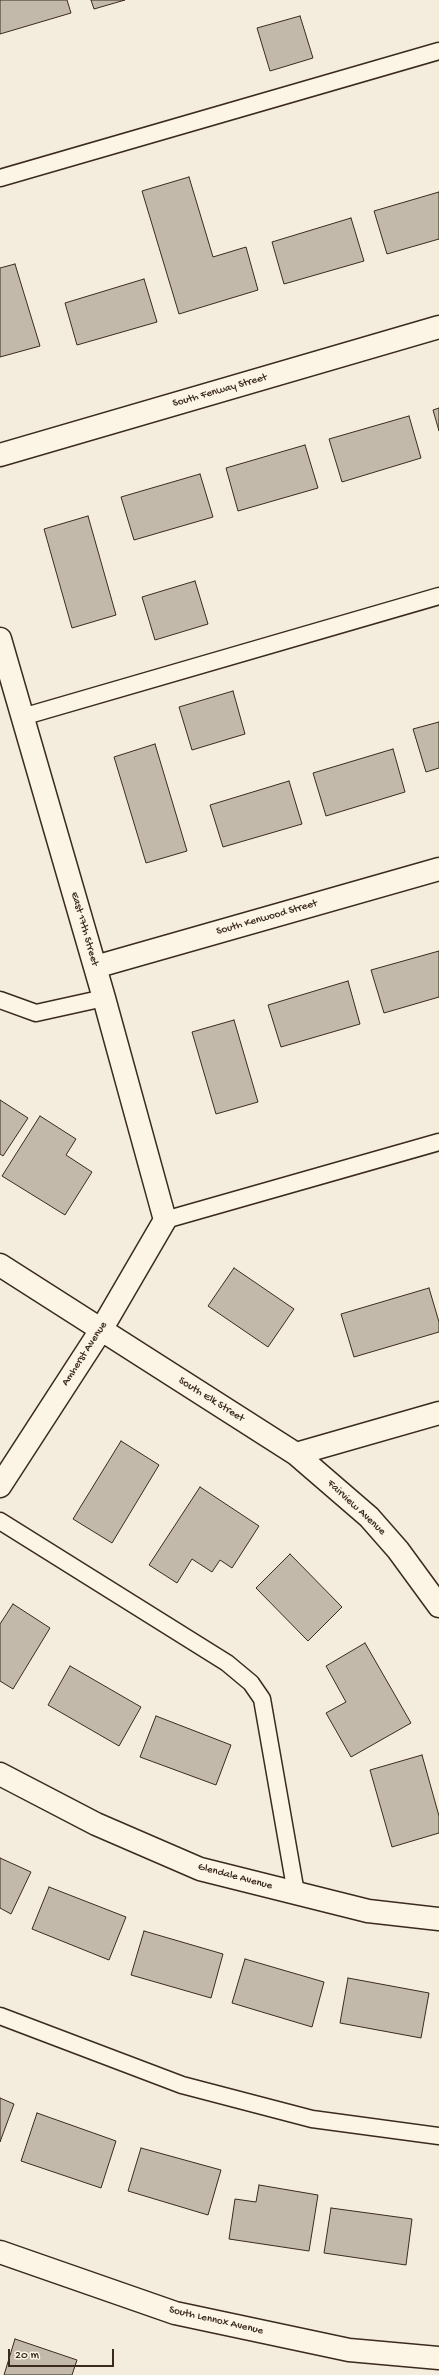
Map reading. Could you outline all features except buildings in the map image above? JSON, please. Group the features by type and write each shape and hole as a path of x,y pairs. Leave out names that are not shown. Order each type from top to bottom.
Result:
{"street":[{"name":"South Fenway Street","path":"0,455 439,327"},
{"name":"East 17th Street","path":"0,639 104,998 165,1220"},
{"name":"South Kenwood Street","path":"95,967 439,869"},
{"name":"Amherst Avenue","path":"0,1486 101,1330 165,1220"},
{"name":"South Elk Street","path":"0,1265 296,1454"},
{"path":"296,1454 439,1413"},
{"name":"Fairview Avenue","path":"296,1454 369,1517 398,1550 439,1606"},
{"name":"Glendale Avenue","path":"0,1774 96,1824 200,1870 368,1911 439,1919"},
{"name":"South Lennox Avenue","path":"0,2252 175,2313 349,2350 439,2358"}],"lane":[{"path":"0,178 439,51"},
{"path":"22,717 439,596"},
{"path":"0,1000 36,1013 104,998"},
{"path":"165,1220 439,1142"},
{"path":"0,1521 227,1664 251,1682 262,1699 296,1893"},
{"path":"0,2016 182,2085 312,2119 439,2136"}]}
